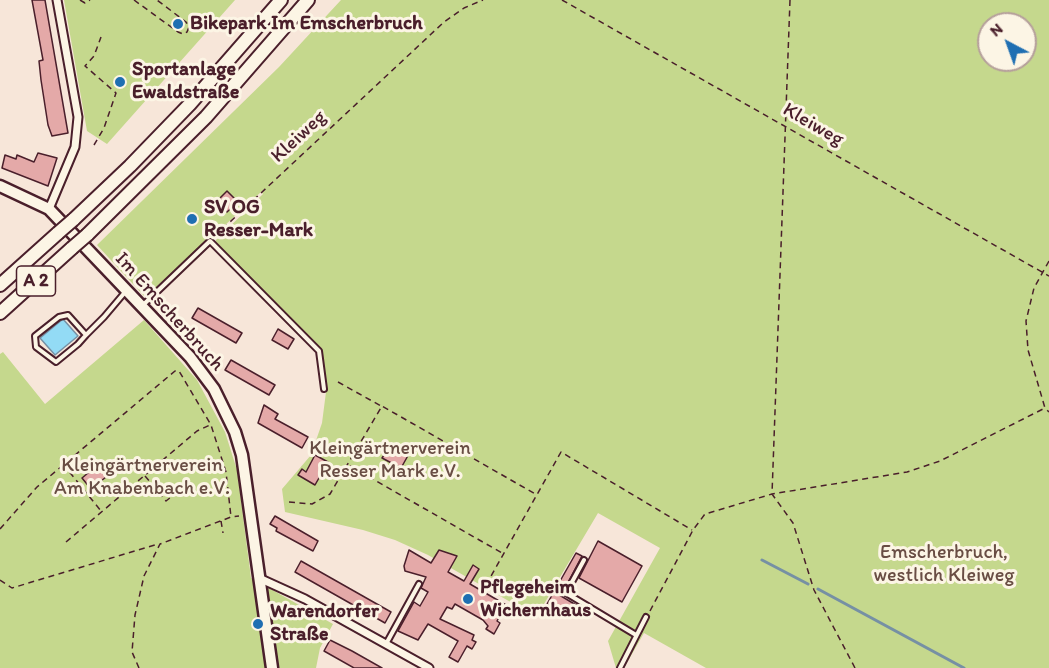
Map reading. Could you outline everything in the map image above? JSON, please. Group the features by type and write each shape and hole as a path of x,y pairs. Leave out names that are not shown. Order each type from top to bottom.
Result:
{"highway":[{"name":"A 2","path":"0,285 130,166 190,104 281,0"},
{"name":"A 2","path":"0,313 87,235 206,117 308,0"}],"street":[{"path":"0,186 49,209 75,147 78,117 57,0"},
{"name":"Im Emscherbruch","path":"49,209 190,357 224,407 242,454 272,668"},
{"path":"261,579 276,584 429,668"}],"lane":[{"path":"141,306 210,241 319,351 324,389"},
{"path":"86,335 68,315 59,317 35,336 36,347 56,362 86,335 126,290"},
{"path":"584,560 566,592 636,635"},
{"path":"386,644 419,584"},
{"path":"620,668 646,617"}],"path":[{"path":"80,0 85,3 90,0"},
{"path":"134,0 178,32 183,34 187,32 189,27 186,22 157,0"},
{"name":"Kleiweg","path":"210,241 444,22 464,8 483,0"},
{"name":"Kleiweg","path":"562,0 1049,276"},
{"path":"790,0 772,494 793,523 814,590 855,668"},
{"path":"94,145 104,128 116,93 85,66 93,56 101,37"},
{"path":"1049,261 1029,303 1026,321 1028,350 1045,408 1049,412"},
{"path":"0,529 37,486 63,463 179,371 211,425 226,472 231,517"},
{"path":"338,382 537,495"},
{"path":"289,502 304,505 323,500 330,495 382,406"},
{"path":"646,617 693,530 705,514 772,494 908,472 967,449 1045,408"},
{"path":"66,542 197,431 211,425"},
{"path":"486,585 561,452 693,530"},
{"path":"63,463 101,511"},
{"path":"349,465 503,553"},
{"path":"145,476 166,501 190,482"},
{"path":"0,580 12,588 160,544 231,517 252,516"},
{"path":"221,520 223,533"},
{"path":"139,668 132,652 135,615 144,576 160,544"}],"green space":[{"name":"Sportanlage Ewaldstraße","path":"64,0 235,0 107,144 87,131"},
{"path":"341,0 1049,0 1049,668 706,668 644,633 624,668 616,668 608,641 660,548 598,513 544,604 508,615 514,604 428,555 395,540 363,530 285,512 282,489 311,455 322,423 326,392 320,347 318,349 216,245 216,240 263,194 261,192 149,295 144,296 97,245 279,67"},
{"name":"Kleingärtnerverein Am Knabenbach e.V.","path":"144,320 197,380 225,432 237,470 251,578 333,624 320,648 316,668 0,668 0,354 3,352 45,404"}],"water":[{"path":"63,319 78,336 55,355 40,338"}],"building":[{"path":"32,0 45,0 68,133 52,136 48,125 39,61 43,60"},
{"path":"38,153 57,158 48,186 2,168 5,155 16,159 17,155 34,162"},
{"name":"SV OG Resser-Mark","path":"227,191 238,202 227,212 217,201"},
{"path":"198,308 242,333 236,343 192,318"},
{"path":"278,329 294,339 288,349 272,340"},
{"path":"231,360 275,385 269,395 225,370"},
{"path":"264,405 278,414 275,419 308,437 302,448 258,423"},
{"path":"398,445 410,452 401,468 382,458 386,452 392,455"},
{"path":"315,455 328,462 315,485 298,475 302,469 306,472"},
{"path":"101,462 111,473 91,489 82,478"},
{"path":"275,516 318,541 313,551 276,531 277,528 270,524"},
{"path":"598,541 642,566 622,602 579,578"},
{"path":"409,550 431,563 439,550 457,556 448,572 464,581 473,565 479,569 470,584 506,605 497,621 500,623 494,634 486,629 488,626 483,620 455,604 452,609 447,607 440,619 474,635 472,640 476,642 472,649 467,646 458,662 449,657 458,641 428,624 418,640 398,631 414,602 420,606 428,592 421,588 426,577 405,571 404,566"},
{"path":"576,553 582,556 561,596 576,605 570,617 547,604"},
{"path":"301,561 391,612 385,623 295,572"},
{"path":"330,640 382,668 354,668 324,651"}],"waterway":[{"path":"762,560 808,584"},
{"path":"818,589 964,668"}],"place":[{"name":"Bikepark Im Emscherbruch","path":"178,24"},
{"name":"Sportanlage Ewaldstraße","path":"120,82"},
{"name":"SV OG Resser-Mark","path":"192,219"},
{"name":"Pflegeheim Wichernhaus","path":"468,599"},
{"name":"Warendorfer Straße","path":"258,624"}],"park label":[{"name":"Kleingärtnerverein Resser Mark e.V.","path":"390,460"},
{"name":"Emscherbruch, westlich Kleiweg","path":"944,564"}]}
